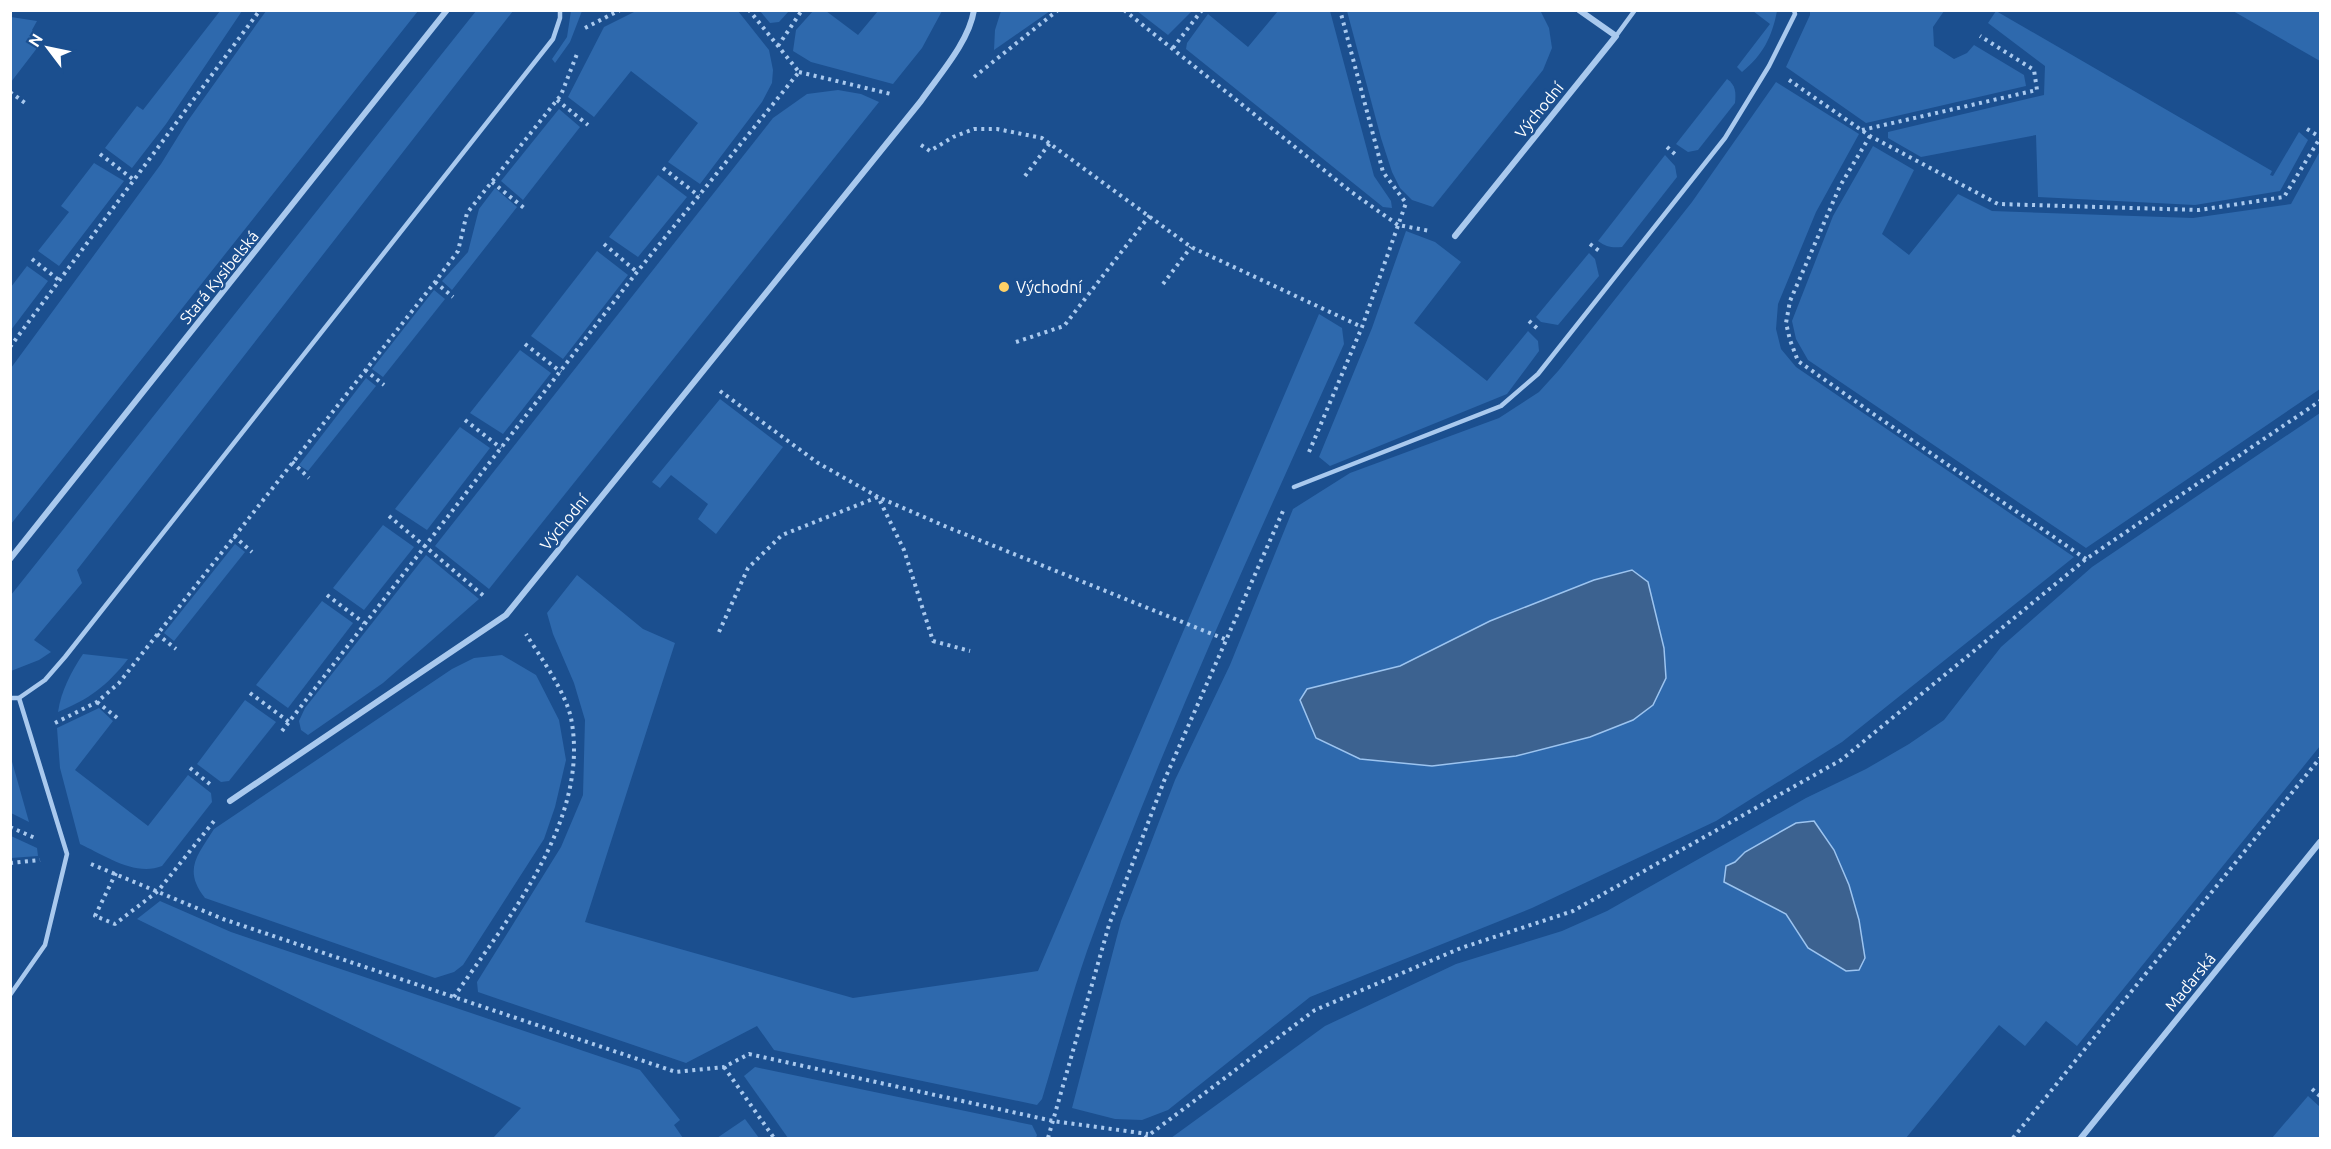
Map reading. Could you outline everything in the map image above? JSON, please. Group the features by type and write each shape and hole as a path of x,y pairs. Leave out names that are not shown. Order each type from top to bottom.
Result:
{"street":[{"name":"Stará Kysibelská","path":"10,559 447,10"},
{"name":"Východní","path":"230,801 506,615 921,101 953,56 973,19 974,10"},
{"path":"1579,10 1616,36"},
{"name":"Východní","path":"1455,236 1616,36"},
{"name":"Maďarská","path":"2081,1138 2320,842"}],"lane":[{"path":"10,698 19,698 45,680 65,657 553,39 560,18 560,10"},
{"path":"1616,36 1635,10"},
{"path":"1294,487 1501,406 1538,374 1725,138 1769,66 1794,10"},
{"path":"10,996 45,945 67,854 19,698"}],"path":[{"path":"10,347 260,10"},
{"path":"583,29 620,10"},
{"path":"749,10 799,72 921,101"},
{"path":"778,46 802,10"},
{"path":"1124,10 1350,191 1398,225 1455,236"},
{"path":"1173,48 1202,10"},
{"path":"1048,1138 1109,925 1164,781 1362,327 1406,203 1383,172 1340,10"},
{"path":"1861,130 2037,90 2034,70 1980,36"},
{"path":"30,735 97,702 119,683 458,251 467,213 561,95 577,51"},
{"path":"1769,66 1870,136 1998,204 2199,210 2284,197 2320,138 2307,129"},
{"path":"276,740 637,272 799,72"},
{"path":"10,92 28,105"},
{"path":"557,100 588,125"},
{"path":"915,141 930,151 953,137 974,129 997,129 1042,138 1191,247 1362,327"},
{"path":"1870,136 1840,186 1790,301 1785,323 1798,361 2086,559"},
{"path":"1025,176 1050,143"},
{"path":"100,154 134,180"},
{"path":"663,168 699,196"},
{"path":"492,182 524,208"},
{"path":"1016,342 1064,326 1150,215"},
{"path":"603,244 637,272"},
{"path":"1163,284 1191,247"},
{"path":"32,259 60,281"},
{"path":"435,282 453,297"},
{"path":"525,344 561,372"},
{"path":"365,370 384,385"},
{"path":"717,389 818,463 878,497 1227,640"},
{"path":"1145,1138 1315,1010 1461,948 1573,911 1841,760 2086,559 2320,401"},
{"path":"465,420 501,448"},
{"path":"291,462 309,478"},
{"path":"718,632 748,568 782,535 878,497"},
{"path":"878,497 904,550 933,641 970,651"},
{"path":"389,516 523,631 553,677 571,717 575,758 564,812 538,872 454,997"},
{"path":"234,537 252,552"},
{"path":"327,595 364,623"},
{"path":"158,634 176,649"},
{"path":"250,693 289,722"},
{"path":"97,702 120,720"},
{"path":"2013,1138 2320,758"},
{"path":"116,873 95,916 115,924 158,891 230,801"},
{"path":"67,854 223,919 676,1072 724,1067 749,1054 1053,1121 1149,1134"},
{"path":"724,1067 774,1138"},
{"path":"2312,1089 2320,1096"}],"shaded area":[{"path":"1001,10 1050,11 994,50 995,30"},
{"path":"1540,10 1549,28 1552,48 1543,70 1433,207 1412,200 1400,188 1392,172 1347,11"},
{"path":"220,11 242,11 166,124 132,168 105,148 137,106 143,110"},
{"path":"266,11 418,11 11,524 11,368 161,164 187,122"},
{"path":"476,11 513,11 77,570 82,583 34,640 51,652 39,660 11,671 11,595"},
{"path":"571,11 582,11 570,42 555,63 552,59 567,37"},
{"path":"636,11 738,11 769,50 773,70 772,83 762,102 700,184 668,162 698,123 631,71 594,117 568,97 604,27"},
{"path":"760,11 789,11 779,22 770,23"},
{"path":"813,11 826,11 858,35 878,11 942,11 922,48 893,84 811,62 793,51 796,30"},
{"path":"1137,11 1192,11 1168,35"},
{"path":"1278,11 1330,11 1374,176 1391,201 1392,208 1383,207 1186,49 1187,43 1208,14 1248,47"},
{"path":"1753,11 1777,11 1766,45 1756,59 1742,72 1737,67 1770,24"},
{"path":"1810,11 1944,11 1933,27 1934,46 1954,59 1967,53 1974,45 2024,75 2026,86 1866,123 1786,67"},
{"path":"1996,11 2272,171 2270,175 2273,176 2299,132 2308,140 2280,191 2195,205 2038,197 2036,135 1921,157 1888,138 1888,132 2044,95 2045,66 1988,23"},
{"path":"2233,11 2320,11 2320,61"},
{"path":"11,17 37,21 32,30 44,39 11,82"},
{"path":"1727,79 1735,90 1735,103 1698,150 1688,152 1676,144"},
{"path":"1776,82 1859,134 1816,212 1778,304 1776,329 1781,349 1796,367 2074,557 1842,742 1716,821 1532,908 1310,997 1168,1110 1142,1120 1115,1119 1072,1108 1121,921 1175,780 1230,665 1293,509 1350,473 1499,418 1539,392 1692,202"},
{"path":"838,90 861,94 879,102 489,589 435,546 773,118 807,94"},
{"path":"559,109 580,127 523,200 501,181"},
{"path":"1873,146 1914,170 1882,234 1909,255 1958,194 1992,211 2193,218 2291,204 2320,151 2320,389 2086,548 1808,360 1796,339 1792,321 1833,216"},
{"path":"1665,155 1675,166 1677,177 1622,247 1609,247 1598,241"},
{"path":"94,163 124,181 59,266 38,251 69,212 61,206"},
{"path":"658,175 687,197 638,257 609,237"},
{"path":"495,188 517,207 452,290 442,281 468,252 479,209"},
{"path":"1406,231 1435,242 1461,262 1414,323 1487,381 1528,331 1538,341 1539,351 1507,394 1330,466 1319,457 1372,328"},
{"path":"597,251 628,275 563,359 531,336"},
{"path":"1589,253 1595,259 1599,276 1558,325 1541,322 1536,317"},
{"path":"27,266 48,281 11,330 11,287"},
{"path":"434,290 445,299 383,377 372,369"},
{"path":"1319,314 1342,328 1344,344 1210,645 1146,797 1087,951 1042,1099 1037,1105 774,1050 757,1026 686,1063 478,992 477,982 561,847 583,795 585,720 574,683 553,634 547,613 577,575 643,629 675,643 585,922 853,998 1038,971"},
{"path":"520,350 551,373 503,434 470,413"},
{"path":"366,378 376,386 308,471 299,465"},
{"path":"720,399 783,447 716,534 698,519 708,504 671,475 660,488 652,482"},
{"path":"2320,413 2320,746 2077,1046 2046,1021 2025,1046 1999,1025 1906,1138 1171,1138 1325,1026 1456,964 1562,931 1607,911 1806,798 1866,769 1909,744 1944,720 2001,647 2092,567"},
{"path":"460,427 490,448 427,530 395,509"},
{"path":"383,525 414,547 364,610 333,588"},
{"path":"235,544 245,552 174,641 164,633"},
{"path":"426,555 479,599 383,683 308,735 301,730 299,721 305,708"},
{"path":"1632,570 1648,582 1664,648 1666,678 1653,705 1633,720 1590,737 1516,756 1432,766 1360,759 1316,738 1300,700 1307,689 1400,666 1490,621 1594,580"},
{"path":"322,601 353,623 288,708 256,685"},
{"path":"83,654 128,659 97,691 58,712 67,682"},
{"path":"502,655 536,675 559,720 566,760 555,807 544,839 463,965 454,972 435,978 205,898 195,879 195,863 214,829 452,669 474,658"},
{"path":"245,700 276,722 229,781 221,782 197,764"},
{"path":"99,708 113,721 75,770 148,826 188,775 211,793 212,802 162,866 152,869 131,867 80,844 60,768 57,728"},
{"path":"11,758 29,822 11,813"},
{"path":"1814,821 1834,850 1849,885 1859,920 1865,958 1859,970 1846,971 1808,948 1786,914 1724,882 1726,866 1735,862 1745,852 1796,823"},
{"path":"11,836 37,848 38,856 11,858"},
{"path":"160,901 231,932 640,1070 680,1120 674,1125 683,1138 493,1138 521,1108 137,919"},
{"path":"755,1067 1032,1125 1037,1135 1036,1138 788,1138 744,1076"},
{"path":"2308,1096 2320,1107 2320,1137 2272,1138"},
{"path":"745,1119 759,1138 717,1138"}],"place":[{"name":"Východní","path":"1004,287"}]}
